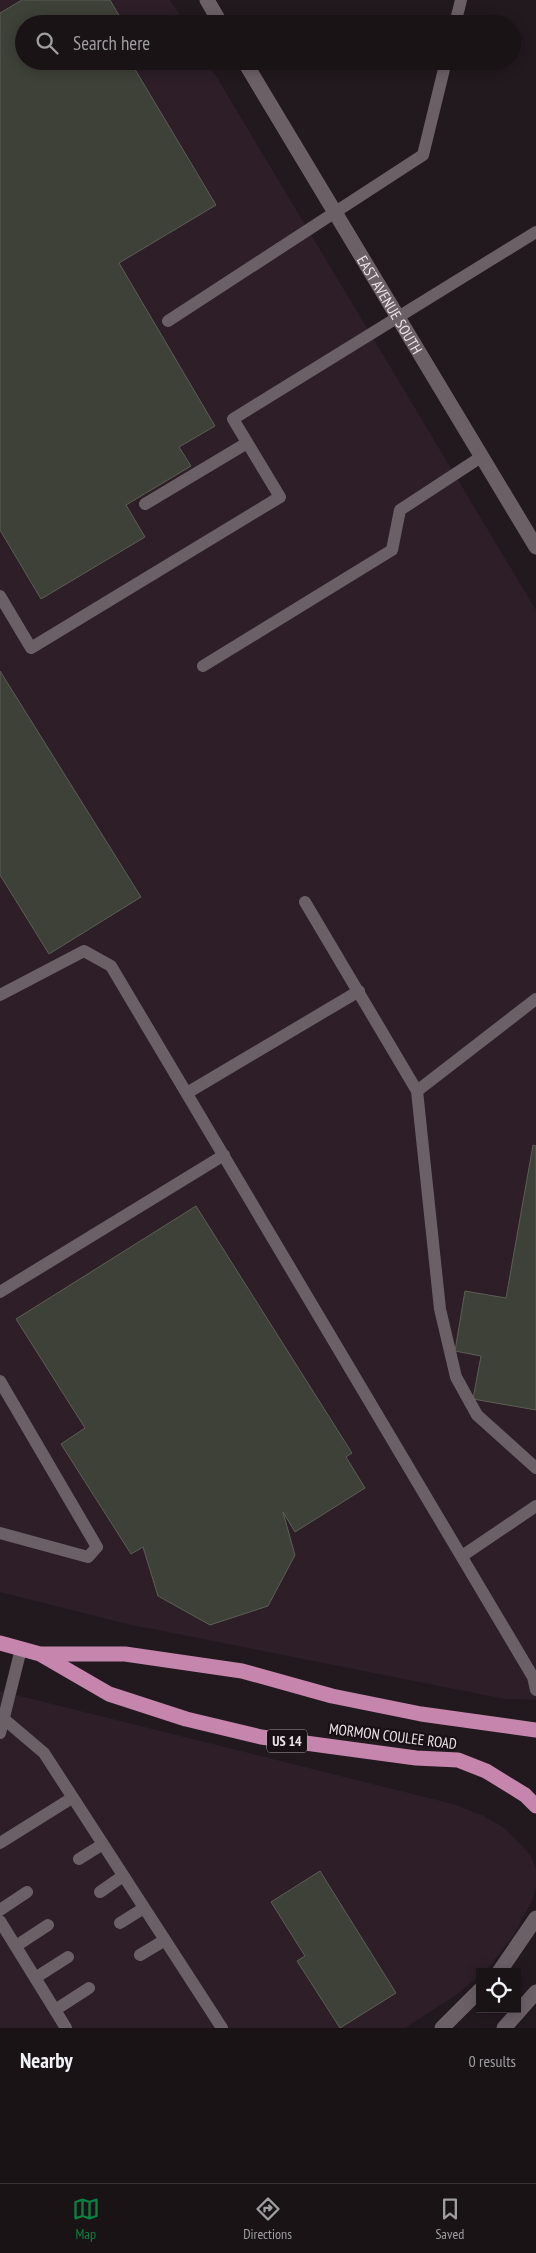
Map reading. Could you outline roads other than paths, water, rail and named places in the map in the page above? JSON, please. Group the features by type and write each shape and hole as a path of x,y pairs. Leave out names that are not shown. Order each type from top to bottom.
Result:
{"highway":[{"name":"MORMON COULEE ROAD","path":"0,1643 40,1654 125,1654 242,1671 332,1696 421,1714 536,1730"},
{"name":"MORMON COULEE ROAD","path":"40,1654 109,1694 186,1719 262,1737 416,1758 458,1760 486,1771 525,1795 536,1806"}],"street":[{"path":"207,0 216,15"},
{"name":"EAST AVENUE SOUTH","path":"249,70 536,547"},
{"path":"502,1968 536,1918"},
{"path":"504,2028 536,1992"},
{"path":"442,2028 476,1994"}],"lane":[{"path":"457,15 461,0"},
{"path":"168,321 336,214 423,155 444,70"},
{"path":"0,596 31,648 280,497 233,419 400,318 536,232"},
{"path":"145,504 247,443"},
{"path":"203,666 392,550 400,510 481,457"},
{"path":"305,902 417,1091 440,1309 456,1377 477,1415 536,1468"},
{"path":"0,995 84,951 111,966 462,1556 533,1677 536,1690"},
{"path":"187,1093 359,991"},
{"path":"417,1091 536,999"},
{"path":"0,1292 224,1155"},
{"path":"0,1382 97,1547 88,1557 0,1532"},
{"path":"462,1556 536,1506"},
{"path":"0,1733 21,1649"},
{"path":"4,1719 44,1754 222,2028"},
{"path":"0,1843 72,1798"},
{"path":"79,1859 103,1844"},
{"path":"100,1892 123,1876"},
{"path":"0,1910 27,1892"},
{"path":"120,1923 144,1908"},
{"path":"0,1921 66,2028"},
{"path":"16,1946 48,1924"},
{"path":"140,1955 165,1940"},
{"path":"35,1978 68,1957"},
{"path":"55,2010 89,1988"}]}
